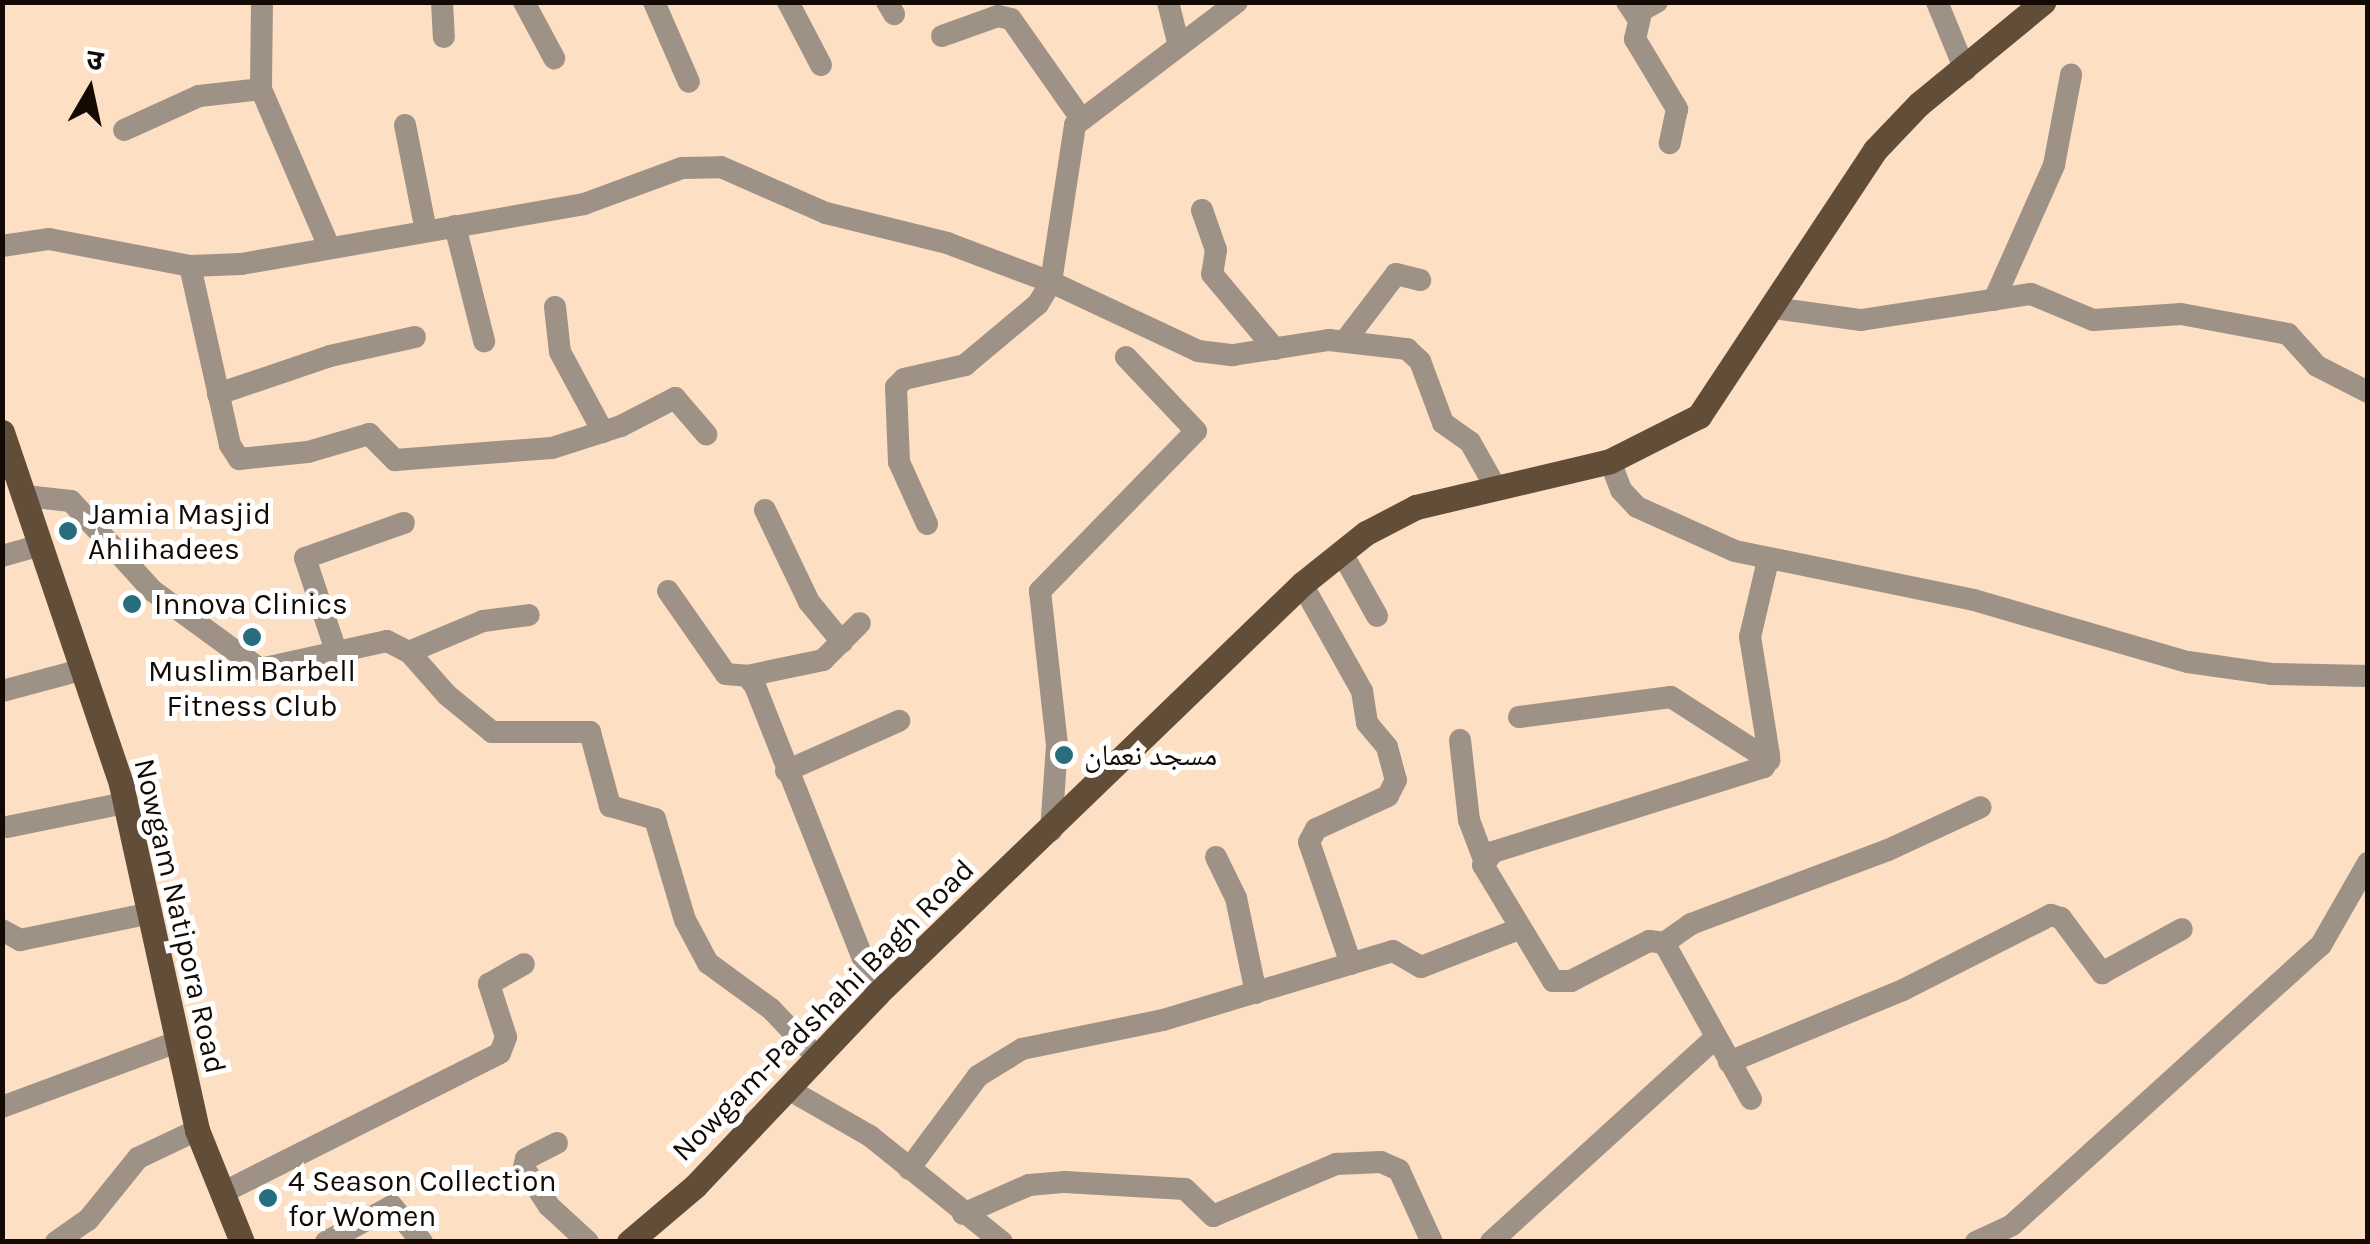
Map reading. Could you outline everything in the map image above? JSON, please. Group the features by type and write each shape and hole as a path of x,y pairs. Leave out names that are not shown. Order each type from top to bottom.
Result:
{"main road":[{"name":"Nowgam-Padshahi Bagh Road","path":"629,1242 695,1186 876,994 1051,831 1302,584 1342,552 1416,507 1610,461 1699,416 1774,308 1853,177 1900,122 2042,2"},
{"name":"Nowgam Natipora Road","path":"2,432 125,803 151,913 174,1042 197,1130 242,1242"}],"street":[{"path":"262,2 261,89 329,247"},
{"path":"442,2 444,37"},
{"path":"524,2 554,58"},
{"path":"654,2 690,82"},
{"path":"788,2 821,65"},
{"path":"1168,2 1179,46"},
{"path":"928,524 899,462 896,387 977,357 1020,322 1051,282 1069,143 1080,117 1237,2"},
{"path":"1937,2 1966,70"},
{"path":"1642,6 1635,39 1677,109 1670,143"},
{"path":"942,36 998,16 1012,19 1080,117"},
{"path":"1994,300 2054,165 2070,75"},
{"path":"124,130 199,96 261,89"},
{"path":"405,125 426,231"},
{"path":"2,246 49,240 190,266 241,264 584,204 707,164 738,171 826,213 947,244 1051,282 1198,351 1233,356 1344,341 1414,353 1436,412 1470,442 1496,488"},
{"path":"1202,210 1216,250 1212,274 1275,349"},
{"path":"455,226 484,341"},
{"path":"190,266 230,446 246,460 308,452 364,434 373,436 388,458 403,460 552,448 603,432 676,398 706,434"},
{"path":"1344,341 1392,276 1420,280"},
{"path":"1774,308 1861,320 2040,296 2093,320 2180,314 2288,334 2317,366 2368,392"},
{"path":"555,308 560,352 603,432"},
{"path":"218,394 330,356 414,337"},
{"path":"1051,831 1057,745 1040,591 1196,431 1126,357"},
{"path":"1610,461 1621,490 1636,507 1696,537 1768,560 1974,600 2188,662 2271,674 2368,676"},
{"path":"25,496 71,501 153,591 260,669 335,648 387,641 410,652 447,696 492,732 594,736 607,802 656,818 686,920 708,963 771,1009 818,1058"},
{"path":"766,510 809,602 842,642"},
{"path":"335,648 304,558 404,523"},
{"path":"2,556 42,546"},
{"path":"1342,552 1378,616"},
{"path":"1768,560 1750,651 1768,760"},
{"path":"1302,584 1362,691 1367,722 1387,747 1396,780 1388,796 1316,830 1309,842 1351,964"},
{"path":"668,591 726,674 747,676 812,665 860,623"},
{"path":"410,652 483,621 529,615"},
{"path":"2,691 81,670"},
{"path":"747,676 876,994"},
{"path":"1519,717 1671,697 1768,760"},
{"path":"786,771 899,721"},
{"path":"1460,740 1471,831 1519,929 1547,976 1562,984 1648,941 1664,943 1684,927 1871,856 1980,806"},
{"path":"1484,860 1757,771 1768,760"},
{"path":"8,827 125,803"},
{"path":"1216,858 1236,898 1256,992"},
{"path":"1976,1242 2012,1225 2321,945 2368,863"},
{"path":"2,930 20,940 151,913"},
{"path":"1729,1062 1903,990 2050,914 2061,918 2102,973 2182,928"},
{"path":"909,1169 978,1076 1002,1058 1400,951 1421,967 1519,929"},
{"path":"1664,943 1714,1039 1751,1099"},
{"path":"222,1193 500,1053 504,1030 489,984 524,964"},
{"path":"1491,1242 1714,1039"},
{"path":"2,1106 174,1042"},
{"path":"788,1089 855,1125 1002,1242"},
{"path":"56,1242 88,1220 138,1158 197,1130"},
{"path":"557,1143 526,1158 524,1168 549,1206 588,1242"},
{"path":"963,1214 1029,1186 1065,1182 1185,1189 1213,1216 1336,1164 1380,1162 1399,1170 1432,1242"},
{"path":"326,1242 392,1206 422,1242"}],"place":[{"name":"Jamia Masjid Ahlihadees","path":"68,531"},
{"name":"Innova Clinics","path":"132,604"},
{"name":"Muslim Barbell Fitness Club","path":"252,637"},
{"name":"مسجد نعمان","path":"1064,755"},
{"name":"4 Season Collection for Women","path":"268,1198"}]}
